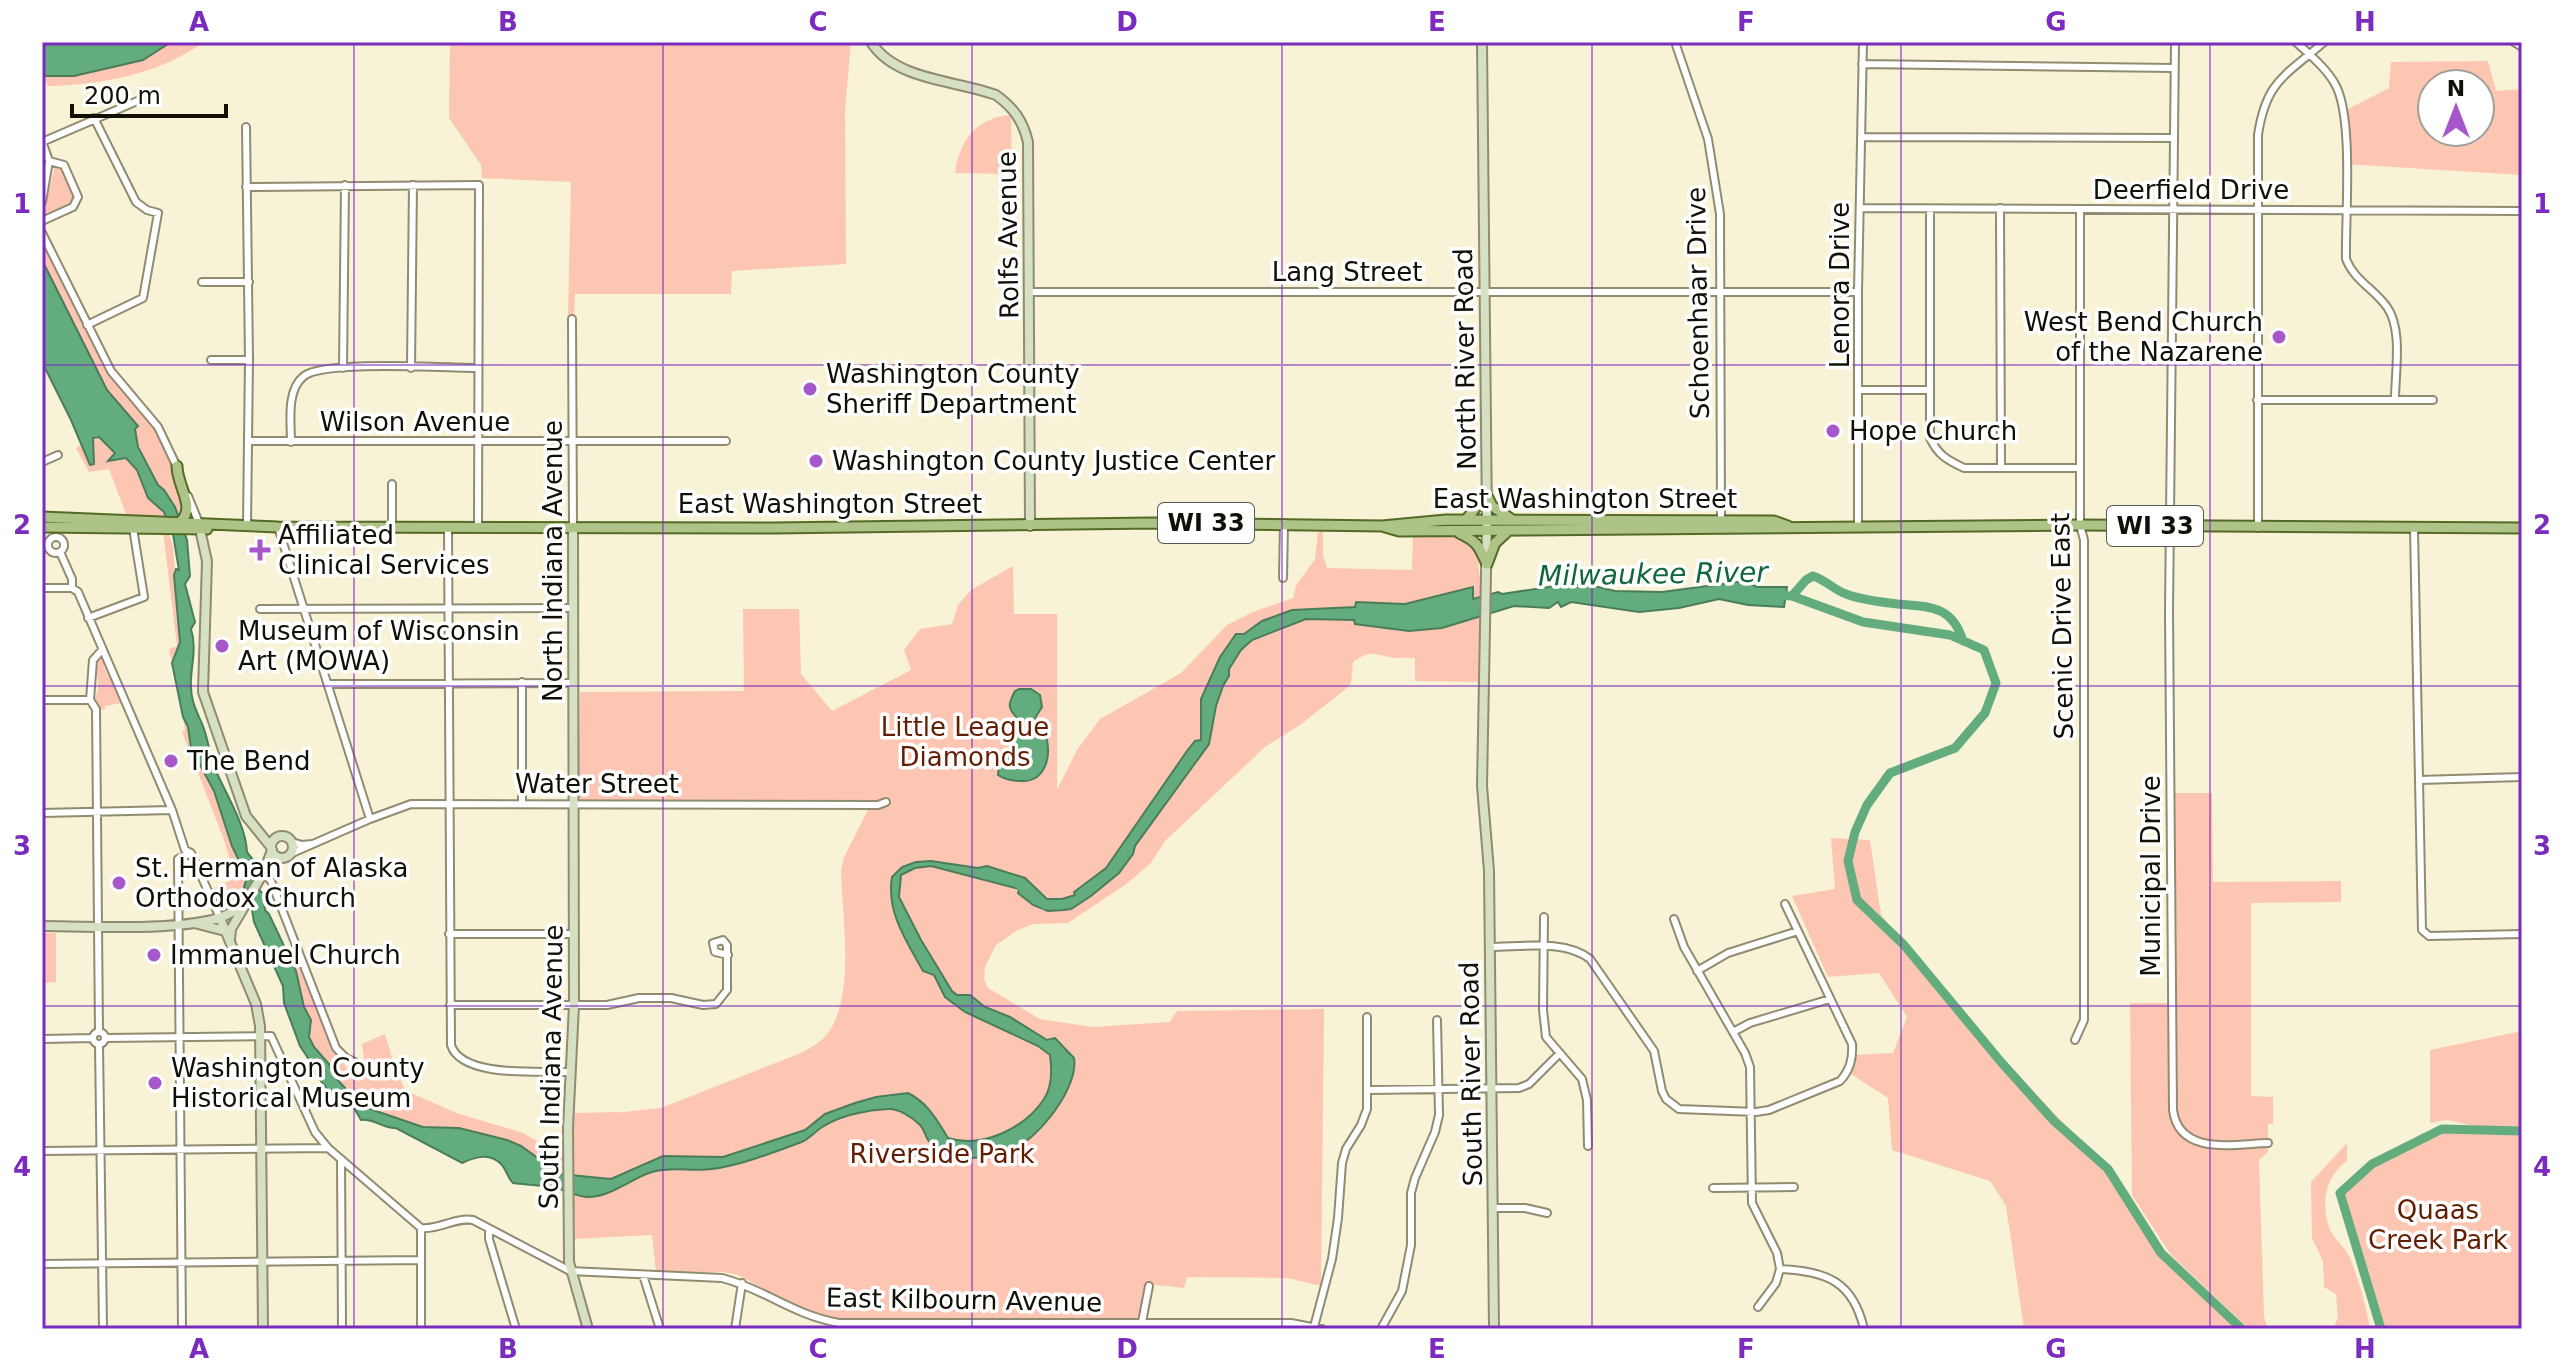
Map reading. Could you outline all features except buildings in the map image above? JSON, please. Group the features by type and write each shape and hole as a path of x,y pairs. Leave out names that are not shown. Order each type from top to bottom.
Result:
{"main road":[{"path":"177,466 178,481 188,508 182,523"},
{"path":"1466,520 1486,494 1497,511 1514,520"},
{"name":"WI 33","path":"44,517 182,523"},
{"name":"East Washington Street","path":"200,526 1284,523 1382,526 1466,520 1508,531 2080,525 2522,528"},
{"name":"East Washington Street","path":"1382,526 1399,531 1456,531 1514,520 1774,521 1788,526"},
{"name":"East Washington Street","path":"182,523 247,530 278,527"},
{"name":"WI 33","path":"42,527 133,528 150,524"},
{"path":"1456,531 1475,540 1487,564"},
{"path":"1487,564 1495,543 1508,531"}],"street":[{"name":"Rolfs Avenue","path":"871,42 890,62 911,71 996,95 1017,114 1028,142 1030,526"},
{"name":"North River Road","path":"1482,42 1487,525 1487,621 1482,713 1483,818"},
{"name":"Schoenhaar Drive","path":"1675,42 1704,126 1715,171 1720,214 1721,521"},
{"name":"Lenora Drive","path":"1858,528 1858,292 1863,42"},
{"name":"Municipal Drive","path":"2175,42 2170,527 2175,1119 2186,1137 2202,1144 2268,1143"},
{"path":"2296,42 2334,82 2344,111 2346,259 2350,268 2387,307 2395,328 2395,400"},
{"path":"2258,528 2258,135 2262,108 2275,83 2324,42"},
{"path":"2514,42 2522,47"},
{"path":"1862,64 2174,68"},
{"path":"42,202 49,161 42,142 142,99"},
{"path":"87,325 143,298 158,213 136,202 94,118"},
{"path":"246,127 249,282 247,524"},
{"path":"1861,137 2173,138"},
{"path":"42,221 73,207 78,197 64,165 49,161"},
{"path":"343,368 345,185"},
{"path":"411,368 413,185"},
{"path":"246,187 479,185 478,527"},
{"name":"Deerfield Drive","path":"1860,208 2522,211"},
{"path":"2000,208 2001,468"},
{"path":"1930,210 1930,438 1936,451 1964,468 2080,468"},
{"name":"Scenic Drive East","path":"2075,1040 2084,1020 2080,210"},
{"path":"42,233 111,371 158,427 177,466 200,526 207,561 203,692 246,816 276,856 288,856"},
{"path":"202,282 249,282"},
{"name":"Lang Street","path":"1029,292 1858,292"},
{"name":"North Indiana Avenue","path":"572,319 572,803"},
{"path":"211,360 249,360"},
{"path":"291,442 290,412 294,389 303,377 317,370 478,368"},
{"path":"1859,390 1929,390"},
{"path":"2257,400 2433,400"},
{"name":"Wilson Avenue","path":"248,441 726,441"},
{"path":"42,462 58,455"},
{"path":"392,484 392,527"},
{"path":"1283,578 1284,523"},
{"path":"60,552 64,546 61,538 63,527"},
{"path":"278,527 370,819"},
{"path":"448,527 451,1045 453,1053 471,1065 500,1070 569,1072"},
{"path":"88,618 144,597 133,528"},
{"path":"2414,529 2421,926 2425,934 2522,934"},
{"path":"60,552 50,550 48,543 54,537 61,538"},
{"path":"60,552 72,579 72,588"},
{"path":"42,588 72,588 78,592 172,810 185,850 191,853 256,1004 260,1036 263,1329"},
{"path":"260,609 573,608"},
{"path":"42,1039 93,1038 99,1032 96,709 90,700 93,660 102,650"},
{"path":"522,682 522,804"},
{"path":"328,684 573,683"},
{"path":"42,700 90,700"},
{"path":"2419,780 2522,777"},
{"name":"Water Street","path":"288,856 411,804 878,805 886,802"},
{"name":"South Indiana Avenue","path":"572,803 574,1005 569,1072 570,1271 588,1329"},
{"path":"42,813 172,810"},
{"name":"South River Road","path":"1483,818 1489,871 1494,1329"},
{"path":"255,830 283,836 292,842 288,856 262,876"},
{"path":"230,942 231,929 262,876 276,838 283,836"},
{"name":"Water Street","path":"292,842 302,845 316,843"},
{"path":"182,1329 178,859 191,853"},
{"path":"262,876 271,881 336,1048 355,1062"},
{"path":"42,926 197,924 220,918 248,898"},
{"path":"1490,947 1568,948 1590,959 1654,1051 1662,1091 1672,1106 1690,1111 1769,1110 1840,1081 1848,1072 1853,1055 1852,1044 1785,904"},
{"path":"1544,917 1543,1010 1546,1037 1582,1079 1587,1100 1588,1146"},
{"path":"1674,919 1684,947 1750,1067 1750,1188 1755,1213 1777,1253 1780,1269 1772,1290 1758,1307"},
{"path":"197,924 225,931"},
{"path":"1697,971 1728,953 1798,931"},
{"path":"449,934 573,934"},
{"path":"450,1005 607,1005 639,998 671,998 703,1005 716,1004 727,990 728,955"},
{"path":"1733,1032 1750,1023 1830,999"},
{"path":"1318,1328 1338,1218 1342,1163 1367,1109 1367,1017"},
{"path":"1381,1329 1402,1291 1411,1245 1411,1193 1435,1132 1440,1088 1437,1020"},
{"path":"99,1032 106,1038 271,1036 315,1132 328,1148 421,1228 421,1329"},
{"path":"93,1038 99,1045 103,1329"},
{"path":"99,1045 106,1038"},
{"path":"1367,1090 1519,1088 1529,1084 1560,1053"},
{"path":"42,1151 328,1148"},
{"path":"341,1159 342,1329"},
{"path":"1713,1188 1794,1187"},
{"path":"1492,1208 1525,1208 1547,1213"},
{"name":"East Kilbourn Avenue","path":"421,1228 437,1228 465,1219 570,1271 722,1278 742,1283 798,1313 818,1320 874,1327 1142,1322 1318,1328"},
{"path":"489,1229 489,1239 516,1329"},
{"path":"42,1264 420,1260"},
{"path":"1780,1269 1804,1270 1833,1279 1853,1297 1864,1329"},
{"path":"643,1275 660,1329"},
{"path":"735,1329 742,1283"},
{"path":"1142,1322 1149,1286"}],"green space":[{"path":"171,42 204,42 168,62 129,76 67,85 47,86 47,82 42,82 42,76 74,76 143,60"},
{"path":"450,42 851,42 845,110 846,264 732,271 731,294 575,294 574,315 568,315 571,182 482,178 481,165 449,118"},
{"path":"2488,61 2490,68 2416,68 2416,148 2496,148 2496,91 2522,89 2522,175 2345,164 2344,111 2389,88 2391,62"},
{"path":"1011,115 1012,174 955,173 961,151 972,133 988,120"},
{"path":"55,165 61,167 73,202 42,216 42,194 48,195"},
{"path":"42,240 107,371 147,417 164,445 185,503 181,516 178,517 146,465 136,436 138,426 107,390 42,260"},
{"path":"93,437 99,437 115,453 109,460 126,458 137,470 148,498 162,507 165,518 127,517 109,469 89,472 76,448 80,445 90,465"},
{"path":"163,531 168,531 173,546 180,642 172,663 169,649 177,646"},
{"name":"Riverside Park","path":"1318,532 1323,532 1323,555 1327,568 1412,570 1413,535 1465,538 1477,551 1480,682 1415,681 1415,658 1370,654 1359,658 1353,662 1351,683 1347,688 1300,725 1265,747 1165,841 1150,864 1125,885 1068,923 1033,924 1016,931 996,945 985,967 984,979 988,988 1040,1019 1092,1027 1170,1022 1177,1011 1324,1009 1321,1286 1288,1278 1187,1277 1184,1288 1147,1284 1141,1315 1134,1319 841,1319 801,1309 738,1275 723,1272 656,1272 652,1235 572,1239 572,1113 661,1108 801,1053 821,1041 830,1030 838,1014 845,975 841,871 844,857 872,802 580,800 580,692 744,691 743,609 799,609 801,674 832,711 911,670 904,650 920,629 952,624 958,605 971,590 1013,566 1014,614 1057,614 1057,790 1077,750 1100,719 1181,673 1227,625 1293,598 1296,586 1315,559"},
{"path":"101,657 106,661 104,667 122,703 100,710 94,699 98,685 94,660"},
{"path":"183,717 191,748 214,791 232,846 247,877 244,891 225,909 220,909 217,895 212,889 235,878 224,840 182,732 185,730"},
{"path":"2175,793 2212,793 2213,882 2341,881 2341,902 2251,903 2251,1096 2273,1097 2273,1124 2268,1124 2268,1152 2259,1160 2264,1317 2268,1329 2249,1329 2171,1255 2132,1195 2130,1003 2177,1003"},
{"path":"1831,838 1870,840 1881,915 1971,1027 2108,1169 2161,1253 2242,1329 2024,1329 2006,1206 1990,1181 1892,1150 1888,1098 1848,1072 1853,1055 1893,1053 1907,1017 1879,973 1828,977 1792,896 1835,889"},
{"path":"42,933 56,933 56,982 42,983"},
{"path":"294,958 336,1054 352,1074 366,1070 362,1044 385,1034 405,1090 456,1113 523,1133 549,1148 563,1149 564,1174 506,1142 426,1129 370,1109 355,1100 338,1083 308,1039 290,960"},
{"name":"Quaas Creek Park","path":"2522,1031 2522,1329 2381,1329 2340,1193 2372,1164 2442,1129 2493,1130 2447,1120 2430,1123 2430,1050"},
{"path":"2347,1143 2347,1161 2330,1182 2325,1208 2331,1231 2348,1254 2353,1267 2370,1329 2333,1329 2338,1318 2336,1294 2324,1287 2323,1261 2312,1238 2311,1182"}],"shaded area":[{"path":"42,42 171,42 143,60 74,76 42,76"},
{"path":"42,260 107,390 138,426 135,429 138,447 158,485 175,507 187,540 190,576 185,584 195,622 191,629 194,647 193,701 214,766 240,822 247,852 254,861 265,910 296,971 304,1007 311,1020 309,1037 314,1047 329,1064 334,1076 357,1101 373,1110 423,1127 459,1128 507,1140 521,1146 560,1174 611,1179 663,1156 723,1157 805,1130 825,1114 855,1103 908,1093 927,1107 948,1138 961,1141 1002,1134 1026,1119 1049,1089 1050,1055 1038,1046 965,1012 945,997 934,975 923,971 899,926 892,902 892,877 902,867 916,862 931,861 978,868 987,866 1025,878 1047,899 1075,895 1074,892 1106,868 1187,751 1195,741 1201,740 1201,699 1220,657 1236,634 1244,634 1262,621 1292,610 1355,607 1356,602 1405,604 1473,587 1473,599 1498,592 1502,594 1568,584 1615,591 1662,592 1745,581 1757,587 1787,587 1784,607 1748,605 1719,599 1679,608 1639,612 1571,602 1561,607 1558,602 1549,608 1514,606 1442,628 1409,631 1355,624 1354,620 1306,619 1252,640 1241,650 1229,669 1216,706 1209,744 1119,873 1091,896 1071,909 1048,911 1033,905 1018,893 1019,889 931,866 915,868 901,875 899,897 952,991 957,995 970,995 985,1007 1010,1017 1047,1040 1055,1038 1074,1058 1074,1070 1064,1097 1045,1123 1023,1143 991,1155 956,1157 936,1148 909,1116 892,1109 838,1119 803,1142 745,1162 712,1169 652,1172 598,1196 586,1197 550,1187 513,1183 502,1165 493,1158 477,1158 462,1163 396,1128 361,1120 354,1108 337,1101 309,1066 284,1003 283,986 254,922 244,887 247,877 232,846 214,791 191,748 183,717 172,663 180,642 174,575 176,569 179,570 173,534 164,512 148,498 137,470 126,458 108,461 115,453 99,437 93,438 94,464 90,465 42,362"},
{"path":"1031,689 1040,695 1042,707 1035,718 1045,734 1048,750 1042,772 1037,777 1022,781 998,775 999,764 1010,747 1009,732 1018,719 1010,706 1015,691"}],"waterway":[{"path":"1792,596 1813,576 1858,598 1938,610 1953,620 1963,641"},
{"name":"Milwaukee River","path":"1775,595 1792,596 1863,622 1950,635 1984,650 1996,683 1985,713 1955,748 1890,773 1867,805 1855,832 1848,861 1857,900 1904,945 2054,1121 2108,1169 2161,1253 2242,1329"},
{"name":"Milwaukee River","path":"1016,882 1045,905"},
{"name":"Milwaukee River","path":"2381,1329 2340,1193 2372,1164 2442,1129 2522,1131"},
{"name":"Milwaukee River","path":"508,1160 543,1173"}],"place":[{"name":"West Bend Church of the Nazarene","path":"2279,337"},
{"name":"Washington County Sheriff Department","path":"810,389"},
{"name":"Hope Church","path":"1833,431"},
{"name":"Washington County Justice Center","path":"816,461"},
{"name":"Affiliated Clinical Services","path":"260,550"},
{"name":"Museum of Wisconsin Art (MOWA)","path":"222,646"},
{"name":"The Bend","path":"171,761"},
{"name":"St. Herman of Alaska Orthodox Church","path":"119,883"},
{"name":"Immanuel Church","path":"154,955"},
{"name":"Washington County Historical Museum","path":"155,1083"}],"park label":[{"name":"Little League Diamonds","path":"965,742"}]}
